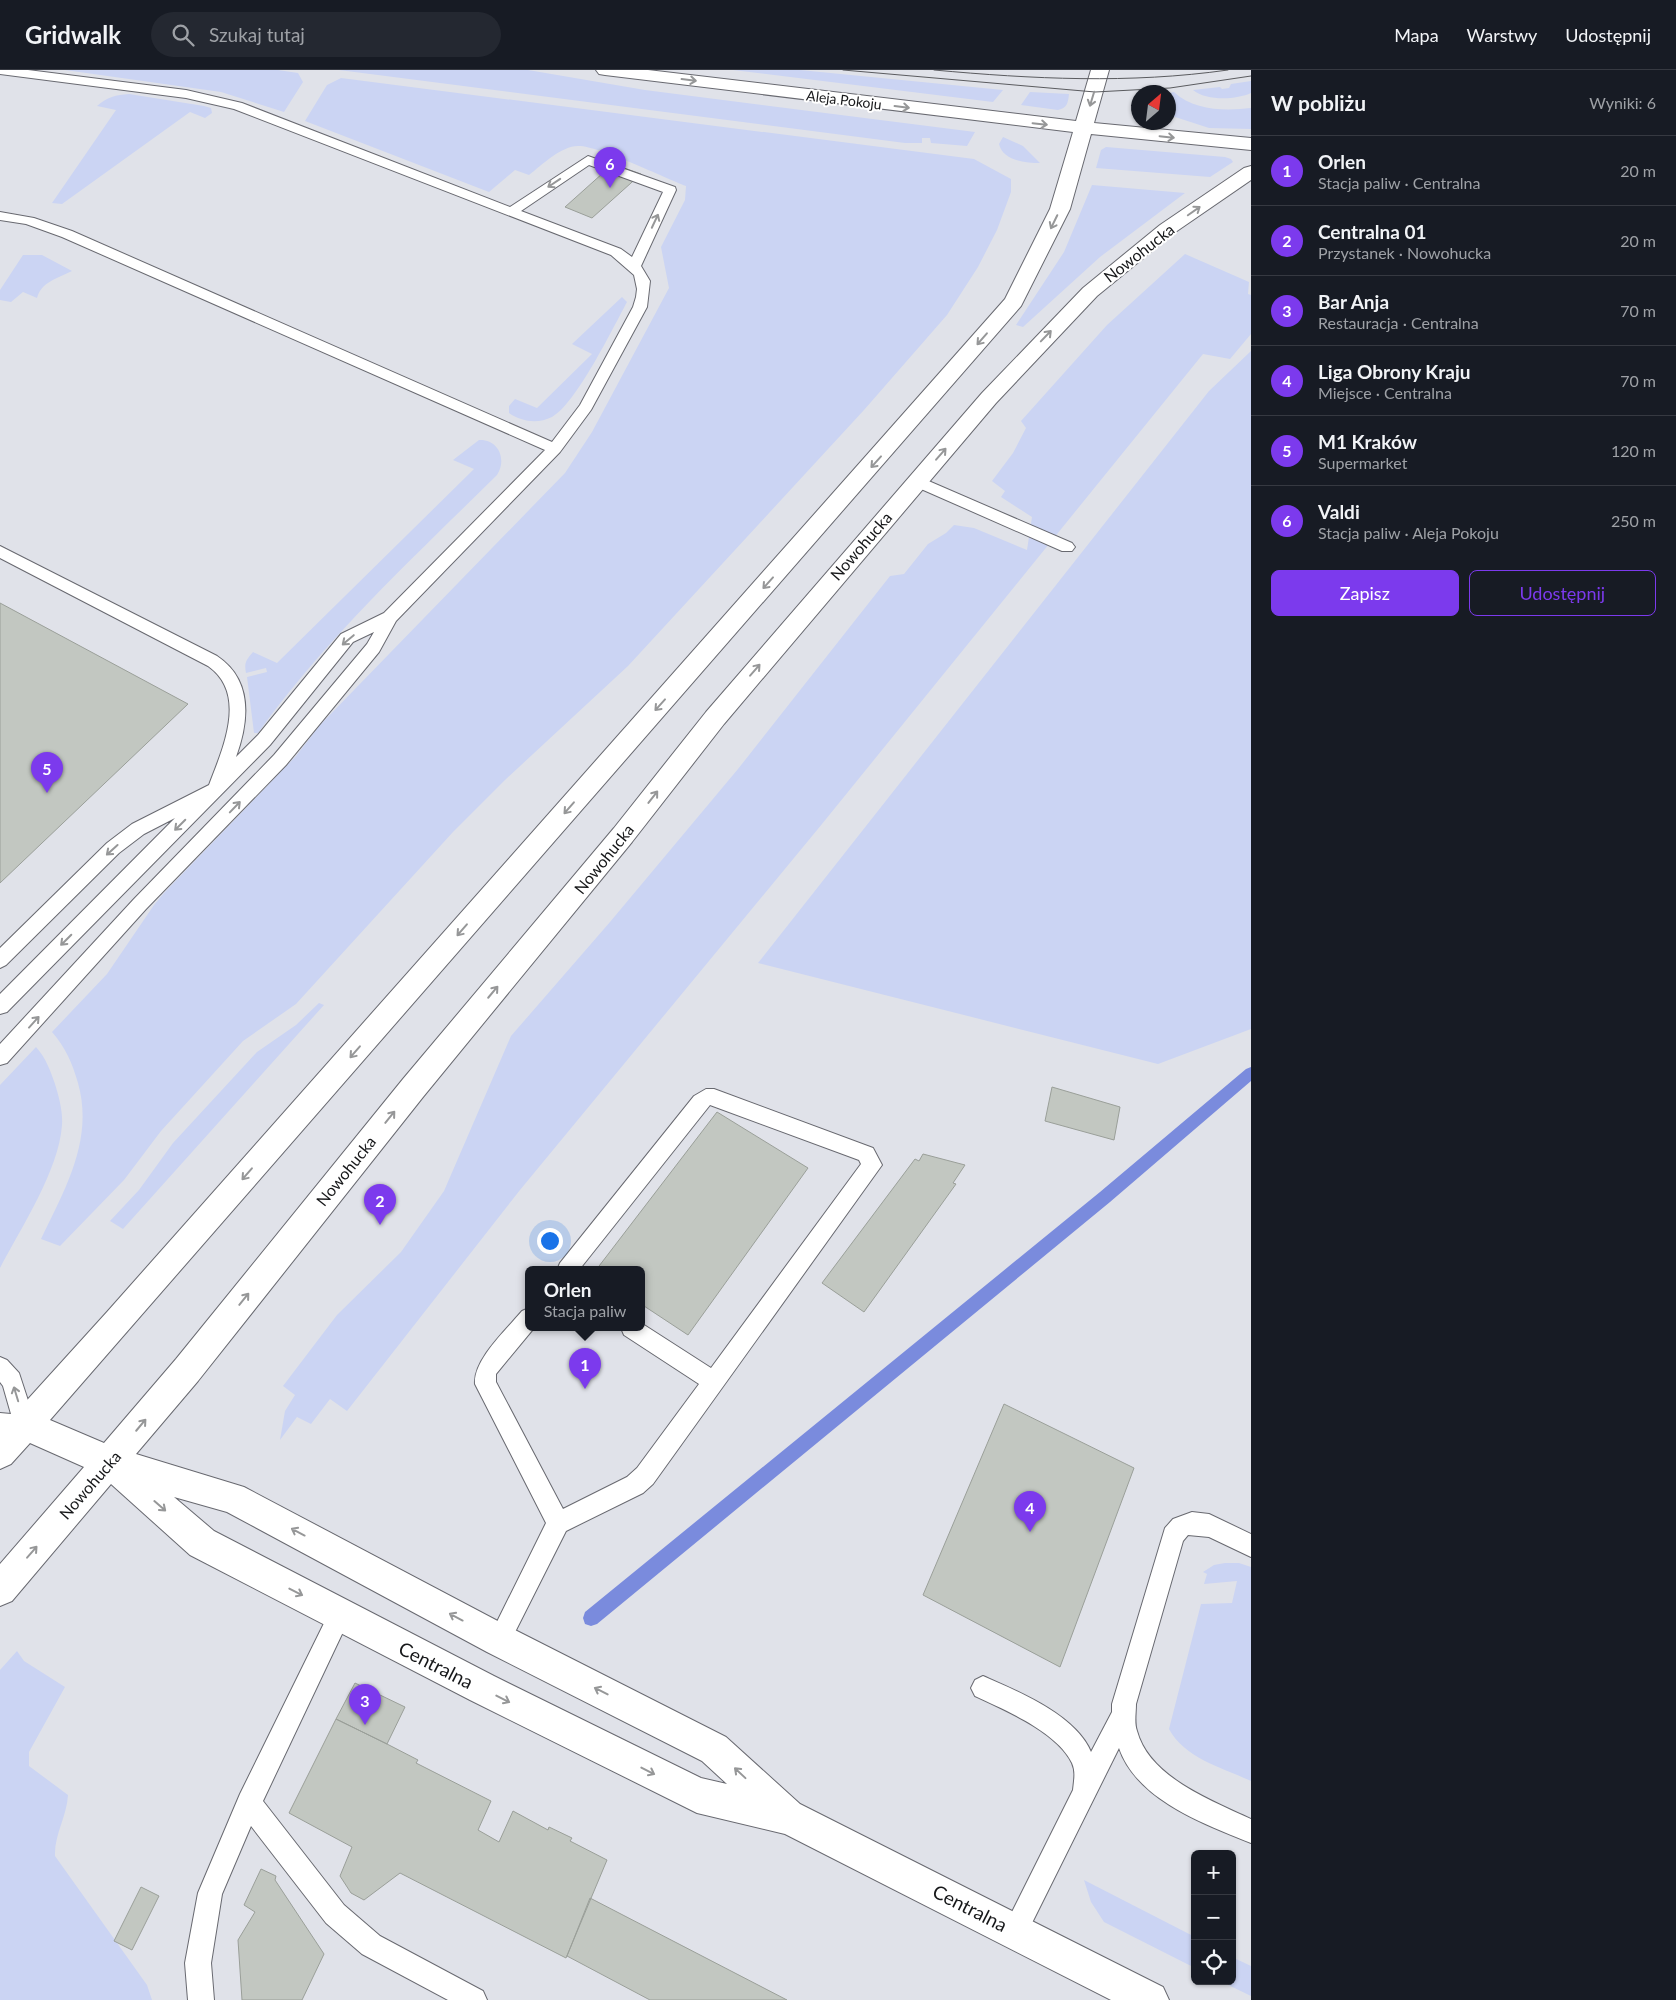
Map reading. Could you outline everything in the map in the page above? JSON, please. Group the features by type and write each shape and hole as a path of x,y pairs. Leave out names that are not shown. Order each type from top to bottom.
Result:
{"main road":[{"name":"Aleja Pokoju","path":"605,70 1083,128 1251,144"},
{"path":"0,1453 13,1425 1014,302 1060,209 1100,70"},
{"name":"Nowohucka","path":"0,1589 193,1363 413,1088 623,835 715,718 917,481 1008,378 1090,292 1168,229 1251,172"},
{"name":"Centralna","path":"13,1425 110,1462 233,1498 499,1640 714,1749 789,1817"},
{"name":"Centralna","path":"110,1462 202,1543 340,1615 697,1795 789,1817 1016,1930 1150,2000"}],"lane":[{"path":"0,70 186,94 238,106 616,252 635,265 642,275 646,291 640,307 586,407 555,449 390,616 372,648 280,760 140,904 0,1057"},
{"path":"511,212 588,160 670,190 635,265"},
{"path":"0,216 29,220 67,234 555,449"},
{"path":"917,481 1067,547"},
{"path":"0,551 211,660 229,676 235,690 237,719 226,761 214,791 145,826 113,848 0,960"},
{"path":"0,1006 264,740 347,638 390,616"},
{"path":"499,1640 558,1523 640,1482 872,1165 866,1154 714,1097 706,1098 570,1266"},
{"path":"525,1323 489,1367 485,1375 486,1384 558,1523"},
{"path":"636,1331 714,1382"},
{"path":"0,1367 12,1380 13,1425"},
{"path":"1251,1546 1209,1526 1193,1522 1182,1525 1173,1536 1124,1704 1122,1720 1126,1738 1139,1760 1156,1781 1180,1797 1251,1831"},
{"path":"201,2000 198,1963 210,1893 249,1803 340,1615"},
{"path":"983,1688 1036,1715 1063,1734 1082,1760 1088,1782"},
{"path":"1016,1930 1052,1854 1085,1792 1088,1782 1122,1720"},
{"path":"249,1803 336,1914 371,1945 474,2000"}],"shaded area":[{"path":"65,70 278,70 298,73 303,82 284,112 221,92"},
{"path":"339,70 528,70 645,90 975,132 967,146 931,143 930,138 922,138 922,143 905,143"},
{"path":"733,70 800,70 1003,90 993,102"},
{"path":"341,78 974,159 1011,179 1011,192 997,230 978,267 947,315 864,410 628,666 505,780 453,832 296,1004 243,1041 161,1131 124,1180 60,1246 41,1239 59,1202 74,1164 80,1144 82,1104 71,1062 52,1032 107,974 164,893 296,756 320,725 565,473 592,432 669,288 661,247 685,200 686,186 615,156 578,146 558,153 529,175 515,170 489,192 305,121 327,85"},
{"path":"1251,81 1251,93 1237,97 1213,98 1193,90 1229,88 1231,84"},
{"path":"1030,92 1069,94 1066,105 1058,110 1021,105"},
{"path":"129,94 204,106 211,108 212,113 205,118 190,112 62,204 52,203 116,110 97,106 104,100 112,97"},
{"path":"1176,94 1191,103 1211,108 1251,108 1251,129 1209,128 1176,117"},
{"path":"1003,137 1023,146 1040,163 1016,160 1005,154 999,144"},
{"path":"1106,147 1225,157 1233,162 1210,177 1096,168 1101,150"},
{"path":"1092,185 1185,193 1100,257 1023,327 1016,325 1064,252"},
{"path":"1185,254 1249,282 1251,334 1230,359 1203,354 822,824 520,1190 347,1411 330,1399 311,1424 297,1417 280,1440 285,1411 295,1395 283,1386 337,1315 401,1252 444,1191 511,1036 610,922 738,769 890,576 904,574 928,544 946,533 954,525 974,528 1027,550 1032,517 1001,497 1005,491 992,481 1013,453 1026,428 1021,421 1107,325"},
{"path":"23,255 42,255 72,271 46,284 37,298 23,292 11,302 0,300 0,290"},
{"path":"622,297 627,302 613,329 583,382 562,409 552,417 541,421 525,420 509,413 509,406 515,399 537,408 592,354 572,344"},
{"path":"1251,351 1251,1029 1158,1064 758,963 1209,391"},
{"path":"479,440 492,443 499,452 501,463 497,475 372,599 313,664 258,733 254,733 247,677 267,672 266,668 246,673 245,664 249,657 253,652 277,663 474,469 453,460"},
{"path":"319,1003 324,1005 123,1229 110,1221 139,1190 173,1143 257,1052 296,1025"},
{"path":"36,1047 47,1064 55,1084 61,1110 62,1125 54,1161 47,1179 0,1268 0,1085"},
{"path":"1239,1563 1251,1567 1251,1781 1194,1755 1184,1748 1169,1729 1201,1604 1232,1603 1237,1581 1204,1584 1207,1574 1203,1572 1214,1565"},
{"path":"17,1651 24,1661 65,1687 29,1752 29,1766 68,1795 56,1841 55,1856 147,1985 152,2000 0,2000 0,1670"},
{"path":"1084,1880 1191,1935 1191,1966 1104,1922 1091,1902"},
{"path":"1236,1959 1251,1966 1251,1996 1228,1985 1236,1985"}],"building":[{"path":"613,164 641,174 592,218 565,207"},
{"path":"0,603 188,704 0,883"},
{"path":"1052,1087 1120,1107 1114,1140 1045,1121"},
{"path":"717,1112 808,1168 688,1335 645,1307 645,1266 599,1266"},
{"path":"923,1154 965,1165 953,1183 956,1184 864,1312 822,1283 915,1159 919,1161"},
{"path":"1004,1404 1134,1468 1060,1667 923,1595"},
{"path":"355,1683 405,1707 387,1744 336,1719"},
{"path":"336,1719 418,1760 416,1763 491,1801 478,1830 499,1842 513,1811 548,1830 549,1827 572,1838 570,1841 607,1860 566,1958 400,1873 364,1900 351,1893 340,1876 352,1847 289,1813"},
{"path":"261,1869 276,1876 275,1880 324,1954 302,2000 242,2000 238,1940 255,1912 244,1905"},
{"path":"141,1887 159,1896 132,1950 114,1941"},
{"path":"590,1898 787,2000 650,2000 567,1956"}],"waterway":[{"path":"591,1618 1105,1197 1251,1073"}],"tram line":[{"path":"843,70 1095,92 1170,88 1251,76"},
{"path":"934,70 1081,79 1154,77 1228,70"}],"place":[{"name":"Valdi","path":"610,188"},
{"name":"M1 Kraków","path":"47,793"},
{"name":"Centralna 01","path":"380,1225"},
{"name":"Orlen","path":"585,1389"},
{"name":"Liga Obrony Kraju","path":"1030,1532"},
{"name":"Bar Anja","path":"365,1725"}]}
